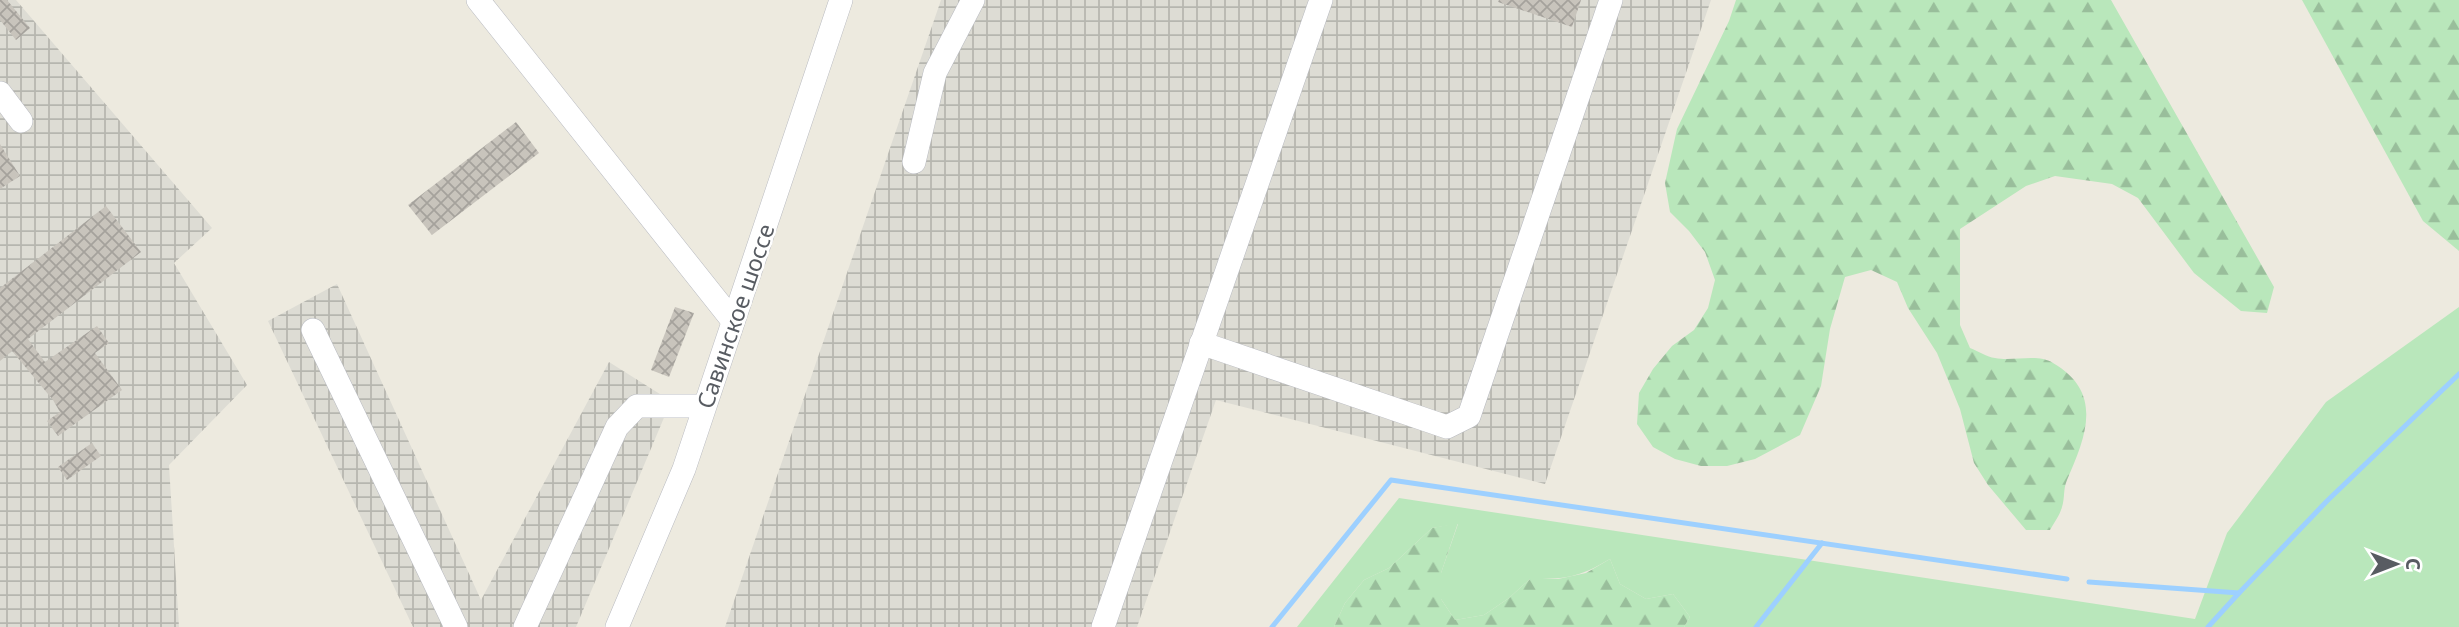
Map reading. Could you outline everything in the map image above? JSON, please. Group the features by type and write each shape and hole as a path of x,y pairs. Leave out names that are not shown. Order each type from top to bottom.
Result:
{"street":[{"path":"478,0 733,321"},
{"name":"Савинское шоссе","path":"617,627 684,469 841,0"},
{"path":"914,162 935,73 973,0"},
{"path":"1102,627 1321,0"},
{"path":"1202,343 1447,427 1469,416 1611,0"},
{"path":"0,93 21,121"},
{"path":"313,330 456,627"},
{"path":"525,627 617,427 636,406 704,406"}],"shaded area":[{"path":"0,0 16,0 212,228 174,263 247,385 169,465 179,627 0,627"},
{"path":"941,0 1711,0 1545,484 1216,400 1137,627 725,627"},
{"path":"337,284 481,600 609,362 671,401 576,627 413,627 268,321"}],"green space":[{"path":"1736,0 2111,0 2274,287 2267,313 2241,311 2194,273 2138,198 2112,184 2055,176 2026,186 1960,229 1960,325 1970,348 1995,358 2047,360 2069,375 2080,388 2085,402 2086,417 2080,448 2066,483 2061,510 2050,530 2026,530 1988,485 1974,463 1960,409 1937,353 1908,308 1897,282 1871,270 1845,277 1830,329 1821,386 1800,435 1755,459 1727,466 1701,466 1675,459 1653,447 1637,424 1639,393 1653,369 1672,346 1694,330 1708,308 1715,280 1705,252 1670,212 1665,183 1677,129 1729,21"},
{"path":"2302,0 2459,0 2459,251 2423,221"},
{"path":"2459,307 2459,627 1684,627 1690,617 1673,594 1646,599 1620,584 1610,559 1571,576 1530,579 1484,615 1455,620 1441,599 1441,573 1458,524 1432,528 1389,568 1364,580 1345,603 1334,627 1297,627 1399,498 2195,619 2227,533 2326,402"},
{"path":"1458,523 1441,573 1441,599 1455,620 1484,615 1530,579 1558,579 1586,573 1610,559 1620,584 1646,599 1673,594 1690,617 1684,627 1334,627 1345,603 1364,580 1389,568 1432,528"}],"building":[{"path":"0,0 7,0 30,28 16,40 0,20"},
{"path":"1581,0 1572,27 1498,2"},
{"path":"516,122 539,153 432,235 408,205"},
{"path":"0,144 20,176 0,189"},
{"path":"106,206 141,252 28,339 45,362 97,326 109,343 95,353 122,390 58,436 47,421 60,412 53,400 12,351 0,361 0,288"},
{"path":"675,307 694,313 669,377 651,370"},
{"path":"92,443 101,456 67,480 58,467"}],"waterway":[{"path":"2089,582 2239,593 2327,501 2459,374"},
{"path":"1272,627 1391,480 2067,579"},
{"path":"1756,627 1822,543"},
{"path":"2208,627 2239,593"}]}
